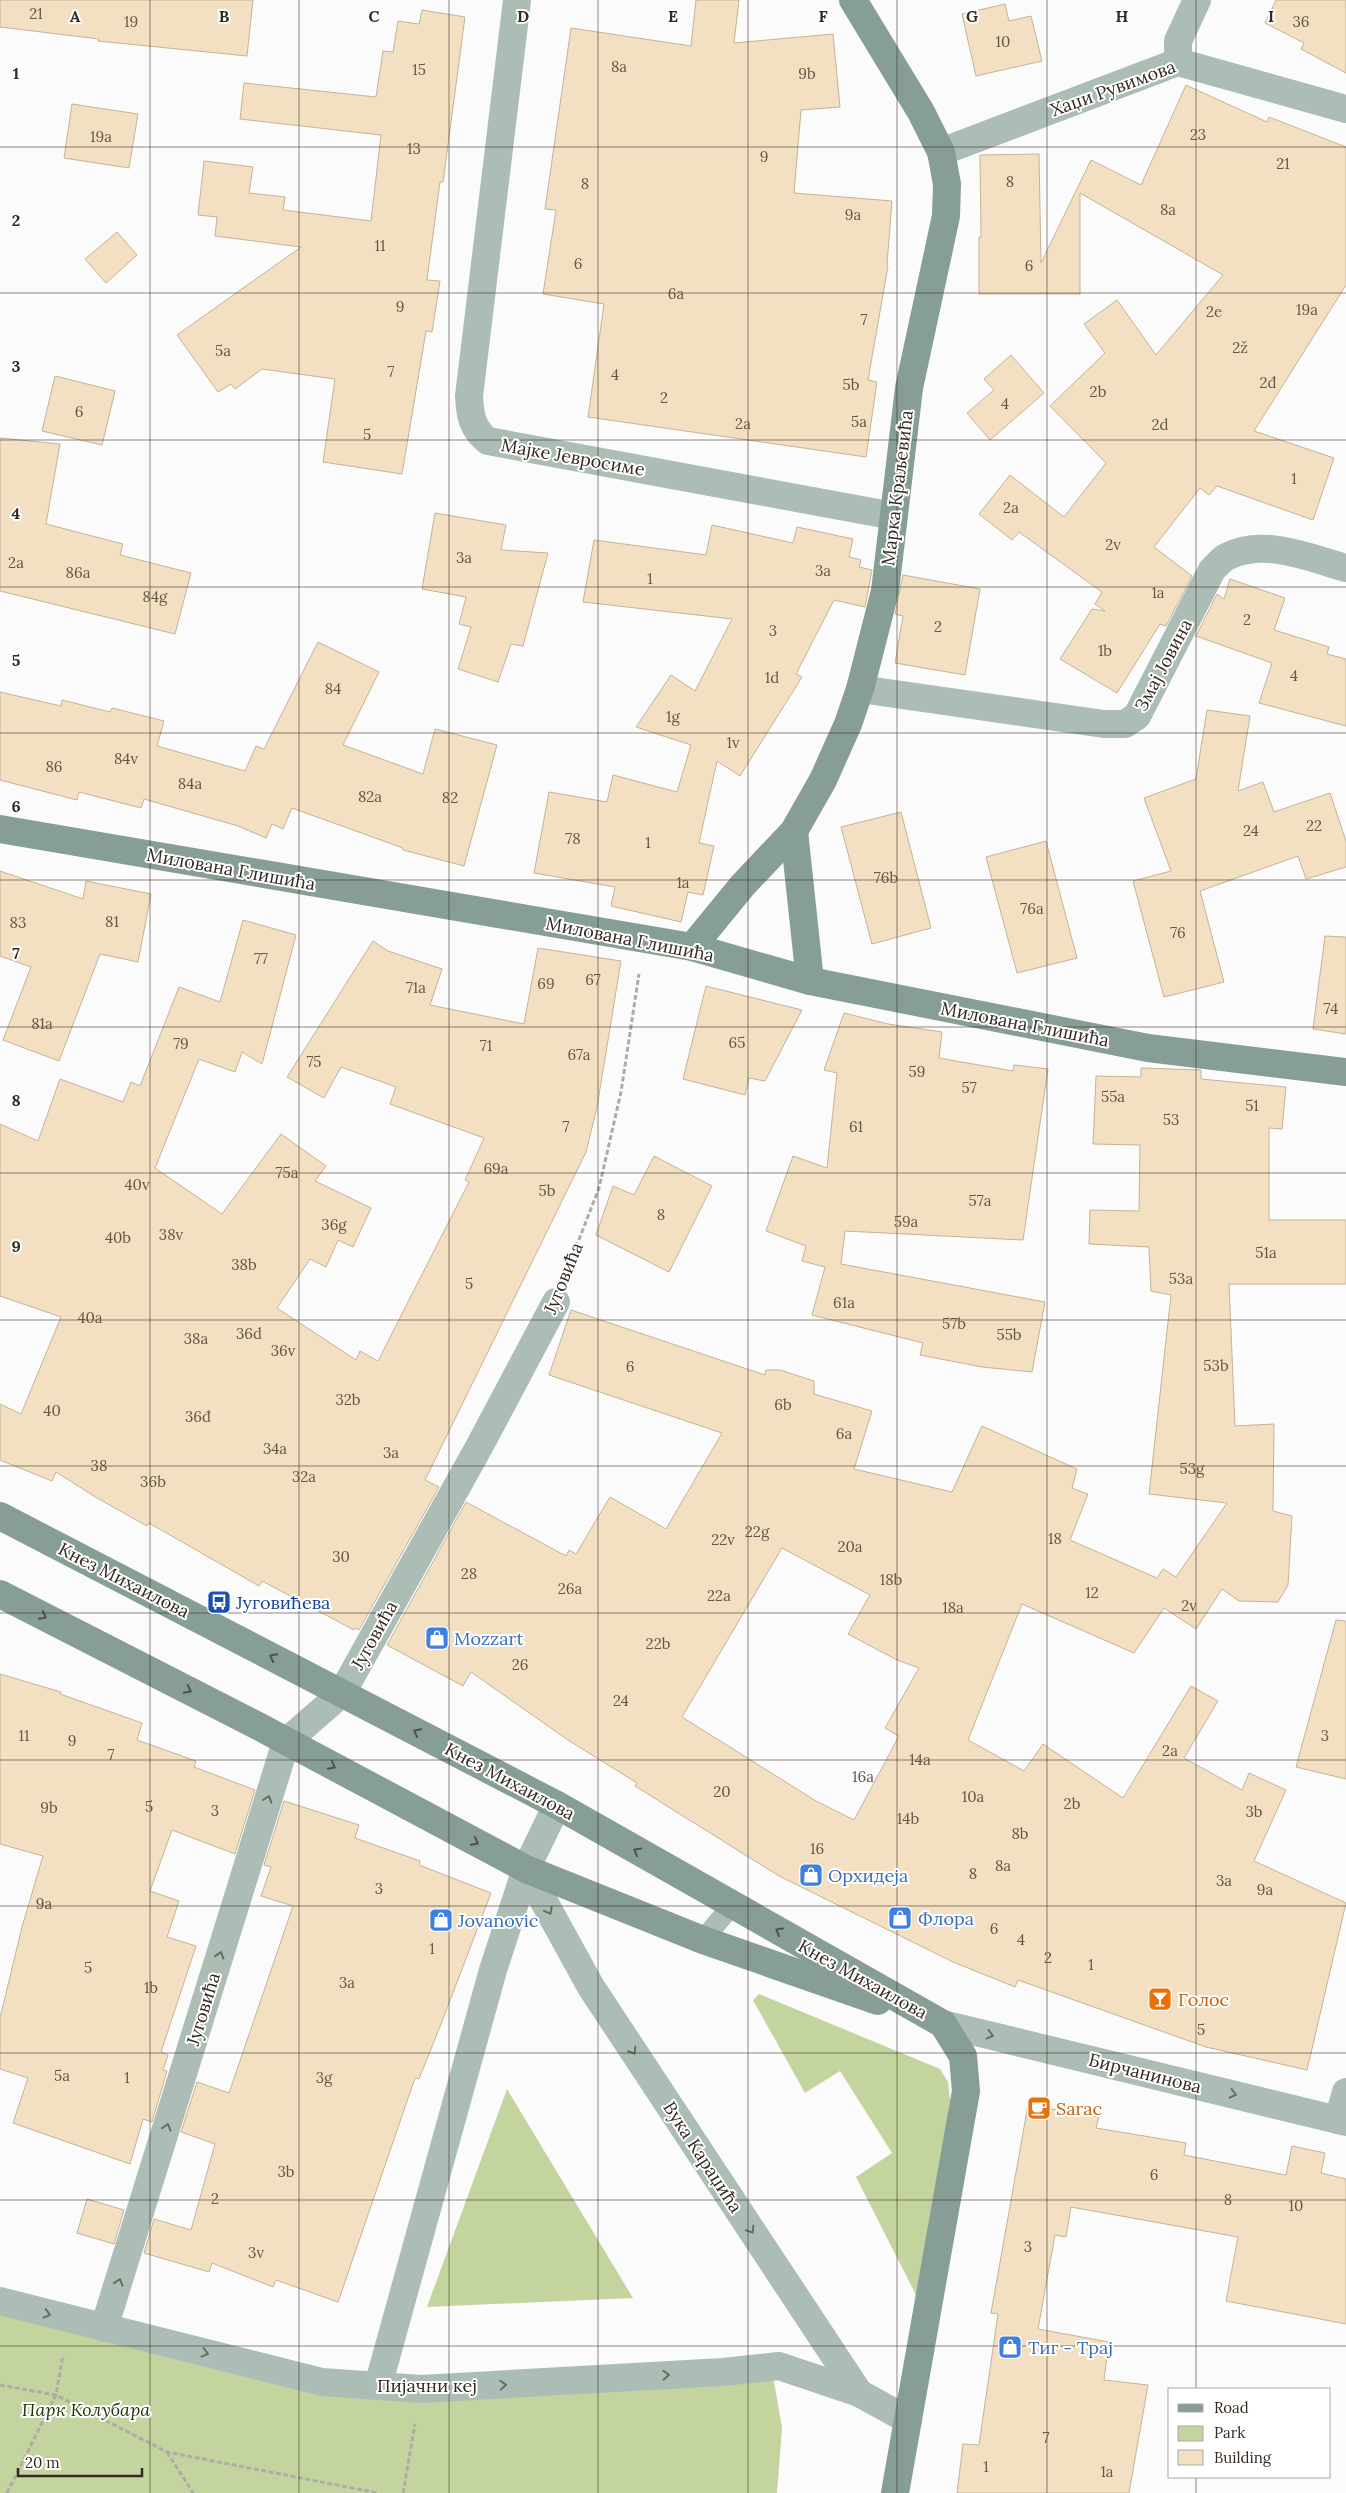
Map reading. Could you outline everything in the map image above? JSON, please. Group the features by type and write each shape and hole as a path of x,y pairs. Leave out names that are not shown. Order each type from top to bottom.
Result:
{"street":[{"name":"Мајке Јевросиме","path":"516,0 469,396 470,410 478,434 488,441 894,516"},
{"name":"Марка Краљевића","path":"692,947 742,886 794,831 823,780 848,724 860,689 885,591 909,388 946,216 947,184 941,152 921,112 852,0"},
{"path":"1178,62 1178,41 1197,0"},
{"name":"Хаџи Рувимова","path":"941,152 1178,62 1346,109"},
{"name":"Змај Јовина","path":"860,689 1104,724 1125,724 1137,716 1212,570 1226,557 1247,550 1268,549 1290,552 1346,568"},
{"name":"Милована Глишића","path":"0,829 692,947 810,981 1148,1048 1346,1072"},
{"path":"794,831 810,981"},
{"name":"Југовића","path":"104,2328 286,1742 342,1693 479,1447 556,1302"},
{"name":"Кнез Михаилова","path":"0,1516 557,1805 943,2024"},
{"name":"Кнез Михаилова","path":"0,1594 526,1869 703,1940 943,2024"},
{"path":"378,2386 494,1970 526,1869 557,1805"},
{"name":"Вука Караџића","path":"526,1869 591,1987 858,2393 908,2420"},
{"path":"896,2493 966,2091 963,2056 943,2024"},
{"name":"Бирчанинова","path":"943,2024 1342,2121"},
{"path":"1342,2121 1346,2092"},
{"name":"Пијачни кеј","path":"0,2301 69,2320 322,2382 421,2389 723,2372 779,2366 858,2393"}],"lane":[{"path":"703,1940 732,1905"}],"path":[{"name":"Југовића","path":"556,1302 599,1188 622,1092 644,940"},
{"path":"7,2493 56,2395 69,2320"},
{"path":"0,2385 56,2395 167,2452 378,2493"},
{"path":"403,2493 421,2389"},
{"path":"167,2452 193,2493"}],"green space":[{"path":"759,1994 940,2069 948,2082 950,2101 921,2294 917,2297 856,2177 892,2153 840,2071 805,2093 753,2000"},
{"path":"507,2089 633,2298 427,2307"},
{"name":"Парк Колубара","path":"0,2301 323,2382 773,2376 782,2428 777,2493 0,2493"}],"building":[{"path":"0,0 253,0 247,56 98,41 99,39 0,27"},
{"path":"696,0 739,0 734,43 833,34 840,107 801,110 794,193 892,201 888,266 868,380 877,382 866,457 588,417 604,304 543,294 556,210 545,209 571,28 691,46"},
{"path":"1276,0 1346,0 1346,73 1301,49 1304,43 1265,23"},
{"path":"1005,4 1009,21 1031,16 1042,61 976,76 962,14"},
{"path":"422,10 465,17 443,182 440,182 427,280 440,281 432,332 426,331 402,474 323,462 335,379 262,369 235,389 231,384 218,392 177,335 301,247 215,236 217,217 198,215 204,161 253,167 249,193 285,197 283,210 371,221 381,135 240,119 244,83 376,97 383,51 393,52 398,21 419,24"},
{"path":"1186,85 1267,122 1269,117 1346,147 1346,285 1254,431 1334,458 1313,520 1217,486 1209,495 1200,488 1154,547 1192,576 1166,626 1160,624 1117,693 1060,659 1092,609 1105,611 1095,604 1102,592 1019,532 1012,540 979,514 1010,475 1064,517 1106,463 1050,406 1105,353 1084,324 1117,300 1156,355 1223,275 1080,193 1080,294 979,294 979,237 981,237 980,155 1039,154 1041,263 1091,160 1141,185"},
{"path":"72,104 138,114 129,168 64,158"},
{"path":"117,232 137,255 106,283 85,259"},
{"path":"1011,355 1044,393 990,440 967,413 994,390 984,379"},
{"path":"55,376 115,391 102,445 42,431"},
{"path":"0,438 60,444 46,524 123,544 120,555 191,573 175,634 0,591"},
{"path":"435,513 506,525 501,550 548,553 523,646 511,644 498,682 458,669 471,627 459,624 466,597 422,589"},
{"path":"712,525 793,543 797,527 853,539 849,557 861,560 859,567 872,570 865,607 834,600 796,674 802,677 740,776 717,761 699,843 714,846 703,895 688,892 681,922 611,906 615,887 534,873 549,792 607,802 613,775 677,792 691,745 636,727 671,675 695,691 732,619 583,602 594,540 706,555"},
{"path":"903,575 980,589 965,675 895,663 903,616 895,614"},
{"path":"1230,579 1285,598 1274,630 1329,647 1327,654 1346,659 1346,726 1259,703 1272,663 1196,636 1217,594 1224,599"},
{"path":"318,642 379,672 343,745 423,774 435,729 497,745 464,866 403,850 403,848 292,808 283,829 272,824 266,838 238,826 144,799 141,808 79,792 77,800 0,780 0,692 61,706 62,700 110,712 112,708 164,721 157,746 245,771 256,746 264,749"},
{"path":"1207,710 1250,716 1238,791 1263,782 1274,812 1330,793 1346,841 1346,867 1306,879 1298,856 1200,891 1224,982 1164,997 1133,881 1171,871 1144,798 1196,779"},
{"path":"901,812 931,928 872,944 841,827"},
{"path":"1046,841 1077,958 1017,973 986,857"},
{"path":"0,871 83,899 86,881 151,894 138,962 100,954 59,1061 3,1040 31,967 0,956"},
{"path":"243,920 296,935 262,1064 242,1052 235,1072 199,1059 155,1168 222,1214 281,1134 326,1166 315,1181 371,1208 353,1247 338,1240 326,1267 310,1259 277,1308 356,1360 360,1351 378,1361 469,1182 465,1180 484,1138 390,1104 396,1087 341,1067 324,1098 287,1077 373,941 388,951 442,969 430,1005 524,1024 538,948 621,961 597,1107 586,1152 425,1480 439,1487 359,1630 355,1628 354,1630 262,1581 259,1586 149,1523 147,1526 97,1498 56,1472 52,1481 0,1460 0,1404 21,1414 61,1317 0,1296 0,1124 38,1141 60,1079 123,1102 131,1082 140,1086 179,987 220,1002"},
{"path":"1325,936 1346,937 1346,1034 1313,1029"},
{"path":"706,986 802,1010 765,1081 749,1078 745,1095 683,1079"},
{"path":"844,1013 888,1024 942,1032 939,1058 1013,1071 1014,1065 1048,1069 1023,1240 845,1231 841,1264 1045,1302 1032,1372 982,1367 920,1355 923,1343 812,1315 825,1267 802,1261 806,1246 766,1231 793,1156 827,1168 837,1073 824,1070"},
{"path":"1141,1068 1201,1070 1201,1079 1286,1087 1282,1129 1269,1128 1269,1220 1346,1220 1346,1284 1229,1284 1235,1426 1274,1424 1273,1511 1292,1516 1288,1585 1278,1602 1239,1601 1222,1589 1196,1629 1164,1608 1134,1653 1022,1604 968,1740 1024,1771 1043,1744 1123,1798 1191,1686 1218,1701 1184,1758 1242,1790 1249,1773 1286,1790 1254,1861 1346,1903 1307,2070 1206,2047 1018,1980 1015,1987 953,1962 779,1876 635,1786 637,1783 568,1740 471,1672 463,1686 387,1645 466,1502 566,1556 569,1550 576,1554 610,1497 666,1529 722,1433 549,1375 571,1310 765,1375 766,1370 780,1370 814,1381 814,1394 872,1411 854,1469 952,1492 982,1426 1077,1469 1072,1488 1088,1494 1070,1540 1157,1578 1163,1569 1176,1577 1227,1503 1149,1494 1171,1295 1151,1291 1149,1247 1089,1244 1090,1210 1139,1211 1140,1145 1093,1144 1096,1076 1141,1077","holes":["782,1548 870,1595 848,1634 897,1660 919,1668 885,1728 899,1736 854,1820 816,1801 682,1717"]},
{"path":"654,1156 712,1186 669,1272 596,1235 613,1186 634,1195"},
{"path":"1336,1620 1346,1621 1346,1779 1296,1767"},
{"path":"0,1674 61,1692 60,1694 142,1723 137,1740 196,1761 194,1767 255,1790 235,1854 172,1830 150,1891 179,1901 167,1937 196,1946 161,2052 168,2055 163,2070 167,2071 152,2122 143,2119 130,2164 13,2123 28,2078 0,2069 0,2018 22,1927 43,1856 0,1844"},
{"path":"284,1801 359,1825 355,1838 420,1861 419,1865 491,1893 419,2079 415,2078 338,2302 276,2280 273,2287 212,2263 209,2272 144,2253 154,2219 191,2230 215,2144 181,2132 197,2082 229,2093 293,1906 261,1896 271,1867 264,1865"},
{"path":"1028,2105 1099,2117 1096,2128 1186,2143 1184,2155 1286,2175 1292,2146 1325,2153 1321,2173 1346,2179 1346,2324 1226,2301 1238,2237 1071,2207 1066,2237 1055,2235 1038,2329 1109,2342 1104,2380 1148,2385 1129,2493 957,2493 963,2444 979,2445 998,2314 991,2313"},
{"path":"87,2199 124,2210 114,2244 77,2233"}],"place":[{"name":"Југовићева","path":"219,1602"},
{"name":"Mozzart","path":"437,1638"},
{"name":"Орхидеја","path":"811,1875"},
{"name":"Флора","path":"900,1918"},
{"name":"Jovanovic","path":"441,1920"},
{"name":"Голос","path":"1160,1999"},
{"name":"Sarac","path":"1039,2108"},
{"name":"Тиг - Трај","path":"1010,2347"}]}
